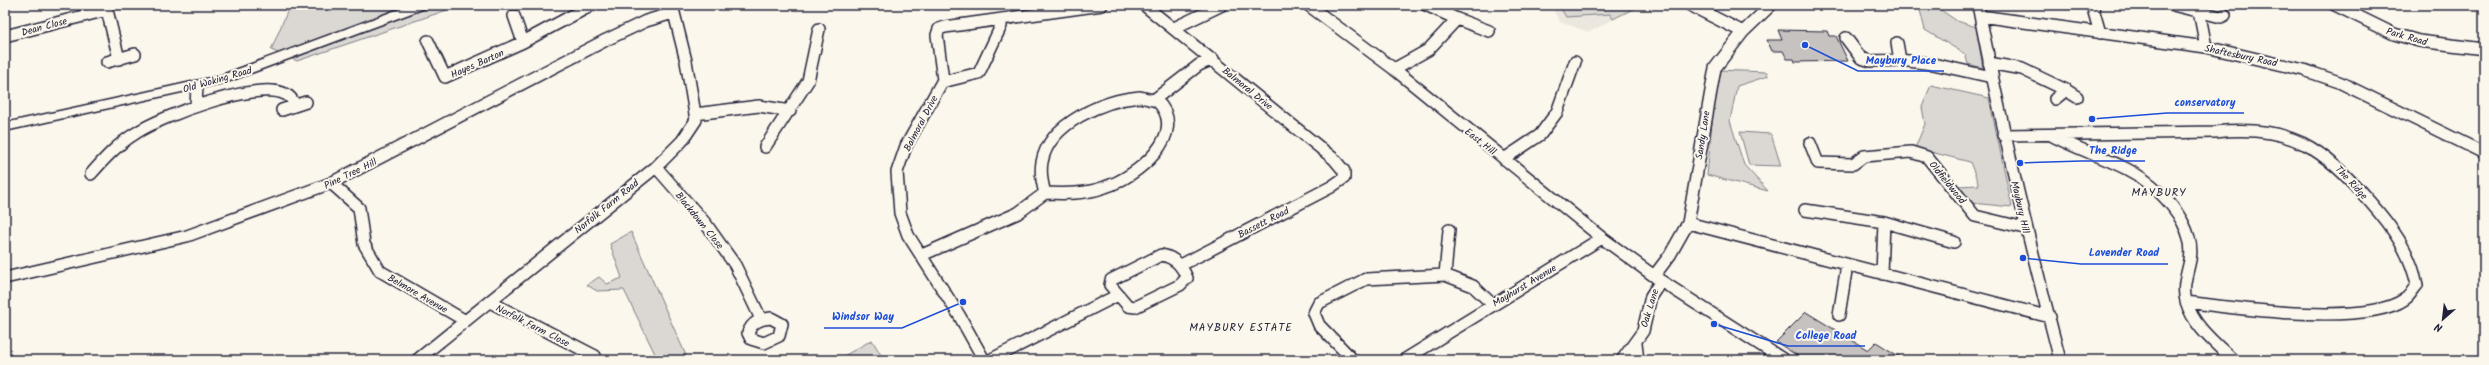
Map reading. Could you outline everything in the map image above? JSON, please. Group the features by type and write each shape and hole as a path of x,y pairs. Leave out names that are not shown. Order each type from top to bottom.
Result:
{"main road":[{"name":"Old Woking Road","path":"5,127 197,86 245,71 421,5"}],"street":[{"name":"Hayes Barton","path":"428,41 445,77 522,42 592,5"},
{"path":"1001,19 1001,26 979,73 974,76 953,78 942,82 943,70 937,35 939,29 945,27 1001,19 1102,5"},
{"name":"Balmoral Drive","path":"1144,5 1213,59 1334,159 1344,171 1344,178"},
{"path":"1174,28 1222,5"},
{"name":"East Hill","path":"1308,5 1394,69 1602,238 1657,279 1772,357 1784,360"},
{"path":"1426,5 1489,31"},
{"path":"1690,5 1743,32"},
{"name":"Sandy Lane","path":"1657,279 1688,223 1712,78 1720,59 1743,32 1771,5"},
{"path":"2092,5 2100,33"},
{"path":"2172,5 2225,16"},
{"name":"Park Road","path":"2335,5 2394,34 2419,41 2484,49"},
{"name":"Dean Close","path":"5,36 108,7 119,59"},
{"path":"672,9 686,61 695,114 759,106 790,111"},
{"name":"Pine Tree Hill","path":"5,278 187,236 331,183 606,40 672,9"},
{"name":"Shaftesbury Road","path":"1979,10 2100,33 2206,47 2277,62 2331,78 2484,153"},
{"name":"Maybury Hill","path":"1979,10 2004,135 2025,228 2050,317 2060,360"},
{"path":"2199,11 2206,47"},
{"path":"514,16 522,42"},
{"path":"1394,69 1428,50 1457,19"},
{"path":"765,147 790,111 808,81 819,29"},
{"path":"1846,38 1861,58 1871,61 1900,60 1933,64 1992,77"},
{"path":"1897,43 1900,60"},
{"path":"108,62 135,54"},
{"path":"1155,100 1200,65 1213,59"},
{"path":"1504,159 1540,135 1557,112 1575,62"},
{"path":"1989,63 2022,69 2066,90 2077,97"},
{"name":"Balmoral Drive","path":"942,82 906,146 897,172 900,213 908,235 922,255 984,360"},
{"path":"196,106 197,86"},
{"path":"2055,99 2066,90"},
{"path":"91,174 117,146 148,124 196,106 272,91 283,92 300,104 282,110"},
{"path":"922,255 1018,213 1045,193 1076,195 1102,188 1129,177 1149,159 1165,139 1168,117 1163,107 1155,100 1144,97 1124,99 1092,110 1072,122 1050,141 1041,162 1041,182 1045,193"},
{"name":"Norfolk Farm Road","path":"417,360 464,320 490,302 656,167 682,140 696,120 695,114"},
{"name":"The Ridge","path":"2004,135 2215,132 2246,129 2266,132 2305,144 2324,154 2345,173 2384,217 2405,246 2414,265 2417,285 2405,299 2379,309 2344,314 2255,311 2186,302"},
{"path":"2051,135 2064,143 2097,154 2138,176 2164,197 2181,219 2193,243 2190,261 2182,283 2186,302 2196,322 2232,360"},
{"name":"Oldfieldwood","path":"1810,143 1818,163 1853,164 1864,156 1911,152 1927,156 1975,216 2025,228"},
{"name":"Blackdown Close","path":"656,167 706,224 731,259 761,319"},
{"name":"Bassett Road","path":"1181,265 1331,187 1344,178"},
{"name":"Belmore Avenue","path":"331,183 359,208 364,244 380,271 464,320"},
{"path":"1806,210 1884,222 1954,242"},
{"path":"1882,274 1884,222"},
{"path":"1688,223 2050,317"},
{"path":"1444,275 1448,230"},
{"name":"Mayhurst Avenue","path":"1404,360 1448,334 1492,304 1602,238"},
{"path":"1160,255 1166,255 1181,265 1187,278 1180,285 1135,307 1128,306 1110,285 1111,280 1160,255"},
{"path":"1839,314 1847,265"},
{"path":"1353,360 1319,325 1314,313 1319,303 1366,278 1444,275 1473,286 1492,304"},
{"name":"Oak Lane","path":"1622,360 1636,344 1645,326 1653,289 1657,279"},
{"path":"990,360 1118,295"},
{"name":"Norfolk Farm Close","path":"490,302 595,356 597,360"},
{"path":"1636,344 1638,360"}],"shaded area":[{"path":"290,5 462,5 297,61 271,50"},
{"path":"1550,5 1641,5 1589,32 1560,22"},
{"path":"1559,5 1641,5 1613,19 1610,14 1566,17"},
{"path":"1919,6 1941,10 1957,21 1976,27 1983,68 1968,64 1965,54 1925,30"},
{"path":"1717,70 1767,72 1768,76 1737,86 1730,121 1744,165 1768,191 1707,175"},
{"path":"1931,85 1989,98 2012,207 1972,203 1958,186 1979,185 1970,162 1915,148 1925,124 1922,107"},
{"path":"1740,132 1771,134 1781,166 1749,165"},
{"path":"631,232 688,360 658,360 624,290 597,291 587,285 599,277 607,284 622,278 610,244"},
{"path":"872,340 884,360 837,360"}],"building":[{"path":"1778,30 1827,31 1829,36 1836,36 1848,61 1795,62 1794,59 1787,59 1783,51 1772,51 1767,40 1782,40"},
{"path":"1806,312 1868,350 1876,342 1905,360 1804,360 1776,342"}],"place":[{"name":"Maybury Place","path":"1805,45"},
{"name":"conservatory","path":"2092,119"},
{"name":"The Ridge","path":"2020,163"},
{"name":"Lavender Road","path":"2023,258"},
{"name":"Windsor Way","path":"963,302"},
{"name":"College Road","path":"1714,324"}],"district":[{"name":"MAYBURY","path":"2159,192"},
{"name":"MAYBURY ESTATE","path":"1241,327"}]}
